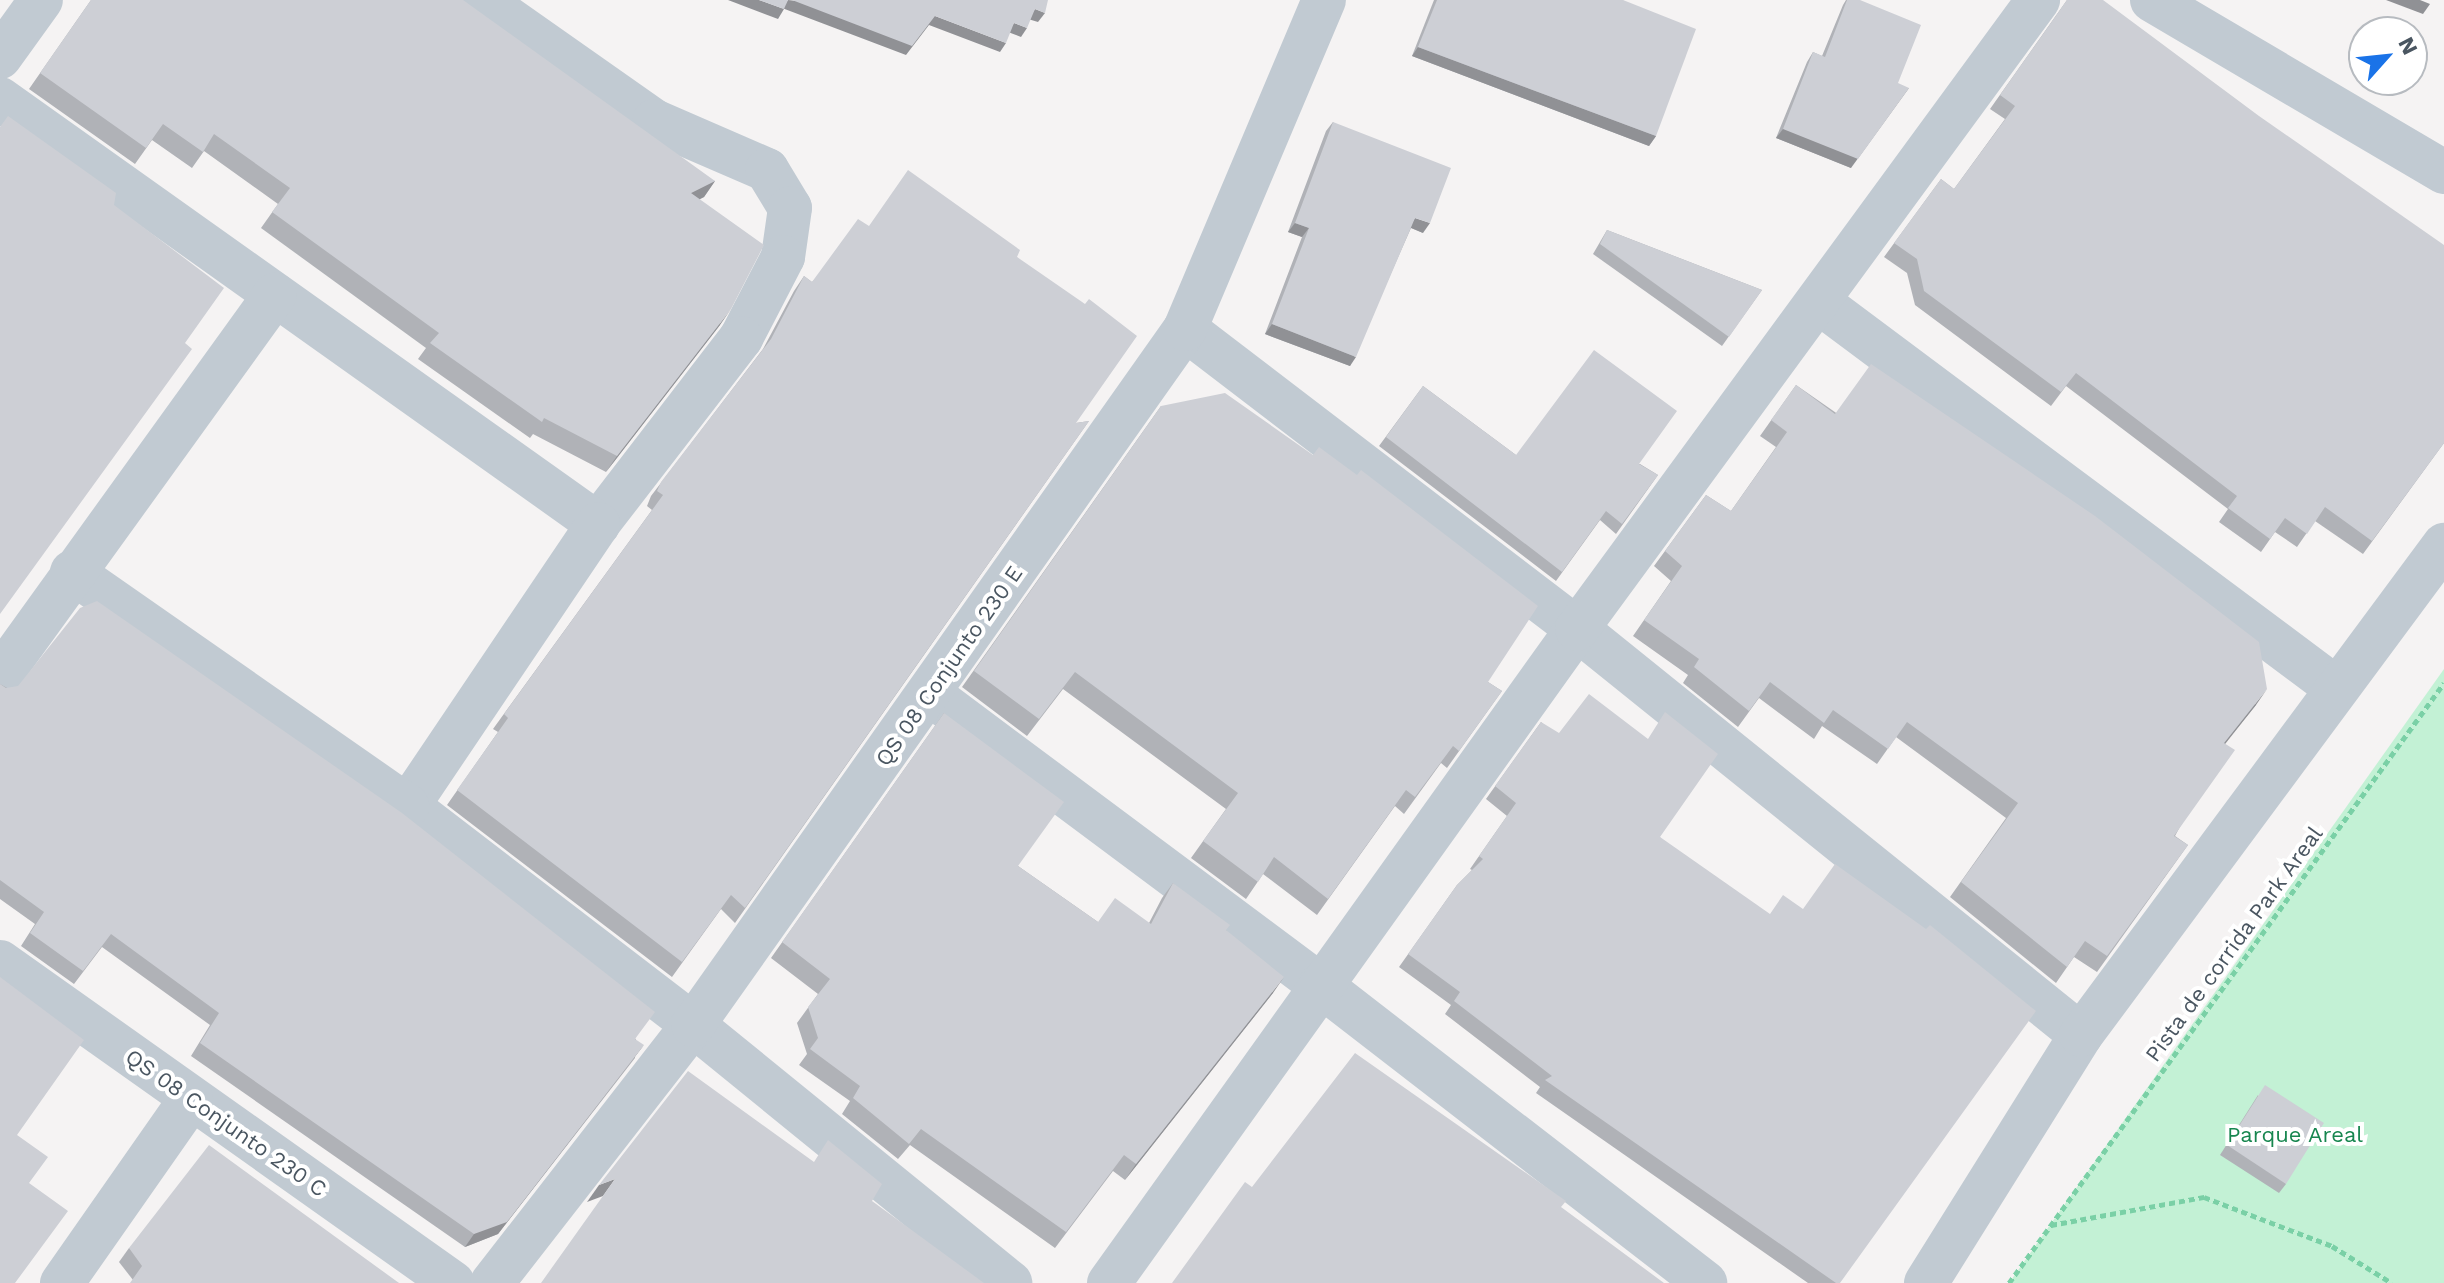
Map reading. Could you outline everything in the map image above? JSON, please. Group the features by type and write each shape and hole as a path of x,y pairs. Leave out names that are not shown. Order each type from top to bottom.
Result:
{"street":[{"path":"0,57 41,0"},
{"path":"408,806 598,524 741,338 783,257 790,208 767,170 654,121 482,0"},
{"name":"QS 08 Conjunto 230 E","path":"492,1283 693,1025 931,695 1185,329 1324,0"},
{"path":"1109,1283 1577,629 1820,303 2038,0"},
{"path":"2152,0 2444,172"},
{"path":"0,99 598,524"},
{"path":"0,676 72,572 275,295"},
{"path":"1820,303 2335,687"},
{"path":"1185,329 1577,629 2081,1035"},
{"path":"1926,1283 2081,1035 2335,687 2444,545"},
{"path":"72,572 408,806 693,1025 1011,1283"},
{"path":"931,695 1320,985 1705,1283"},
{"name":"QS 08 Conjunto 230 C","path":"0,962 453,1283"},
{"path":"62,1283 191,1099"}],"path":[{"name":"Pista de corrida Park Areal","path":"2009,1283 2444,683"},
{"path":"2050,1225 2204,1197 2332,1246 2392,1283"}],"green space":[{"name":"Parque Areal","path":"2444,669 2444,1283 2009,1283 2050,1225"}],"building":[{"path":"91,0 463,0 715,181 691,193 764,245 731,309 617,456 544,418 542,422 430,343 439,333 272,212 290,188 214,134 203,152 163,124 146,148 40,73"},
{"path":"759,0 788,0 784,9"},
{"path":"792,0 1048,0 1045,13 1035,9 1027,28 1014,23 1006,43 935,16 912,46"},
{"path":"1437,0 1623,0 1696,29 1656,136 1418,47"},
{"path":"1847,0 1860,0 1921,25 1898,83 1909,88 1858,159 1783,129 1813,52 1825,57"},
{"path":"2067,0 2103,0 2259,116 2444,245 2444,443 2372,541 2325,507 2307,534 2285,518 2270,539 2228,508 2237,496 2076,373 2061,392 1924,291 1917,259 1894,243 1941,179 1954,189 2015,106 2000,95"},
{"path":"8,116 116,193 114,205 224,288 185,343 192,349 0,614 0,127"},
{"path":"1333,122 1451,168 1430,223 1415,218 1356,357 1272,324 1309,228 1295,223"},
{"path":"908,170 1020,250 1017,257 1085,304 1089,299 1137,336 1076,423 1089,421 745,908 731,895 682,962 457,790 508,718 504,714 663,495 657,491 661,482 771,339 804,276 812,282 858,219 869,226"},
{"path":"1607,230 1762,290 1729,337 1600,244"},
{"path":"1594,350 1677,411 1639,464 1658,475 1622,524 1606,511 1562,572 1386,437 1423,386 1516,455"},
{"path":"1871,364 2095,516 2259,642 2267,689 2224,743 2235,750 2174,836 2188,845 2107,956 2085,941 2067,967 1961,882 2018,803 1907,722 1888,749 1833,710 1824,723 1770,682 1749,711 1694,667 1699,659 1644,620 1682,566 1665,551 1706,495 1731,511 1787,432 1771,420 1796,385 1835,414"},
{"path":"1225,393 1313,455 1319,447 1357,475 1361,470 1538,606 1488,682 1502,691 1459,751 1453,746 1415,797 1406,790 1328,899 1274,857 1258,882 1203,841 1238,793 1075,672 1039,719 974,671 1161,406"},
{"path":"97,601 402,813 655,1012 635,1039 644,1045 507,1222 474,1234 200,1043 219,1013 111,934 83,971 30,933 44,912 0,880 0,684 6,688 18,686 80,608"},
{"path":"1589,694 1648,739 1665,712 1718,754 1660,837 1770,914 1783,895 1803,909 1835,864 1926,929 1930,925 2036,1011 1840,1283 1545,1080 1552,1076 1454,1001 1460,992 1408,954 1457,885 1483,859 1479,856 1516,803 1495,786 1541,722 1559,733"},
{"path":"944,713 1064,802 1018,866 1098,922 1115,898 1151,924 1173,883 1230,925 1226,930 1284,977 1136,1164 1124,1155 1066,1232 921,1129 909,1144 853,1098 860,1086 810,1049 818,1038 808,1007 830,979 782,942"},
{"path":"0,977 84,1040 17,1135 48,1157 29,1183 68,1211 15,1283 0,1283"},
{"path":"1355,1053 1566,1201 1561,1207 1664,1283 1172,1283 1245,1182 1252,1187"},
{"path":"688,1071 814,1162 828,1140 882,1184 872,1201 984,1283 541,1283 615,1179 599,1185"},
{"path":"2265,1085 2324,1123 2286,1184 2227,1145"},
{"path":"209,1145 399,1283 130,1283 142,1266 129,1248"}]}
